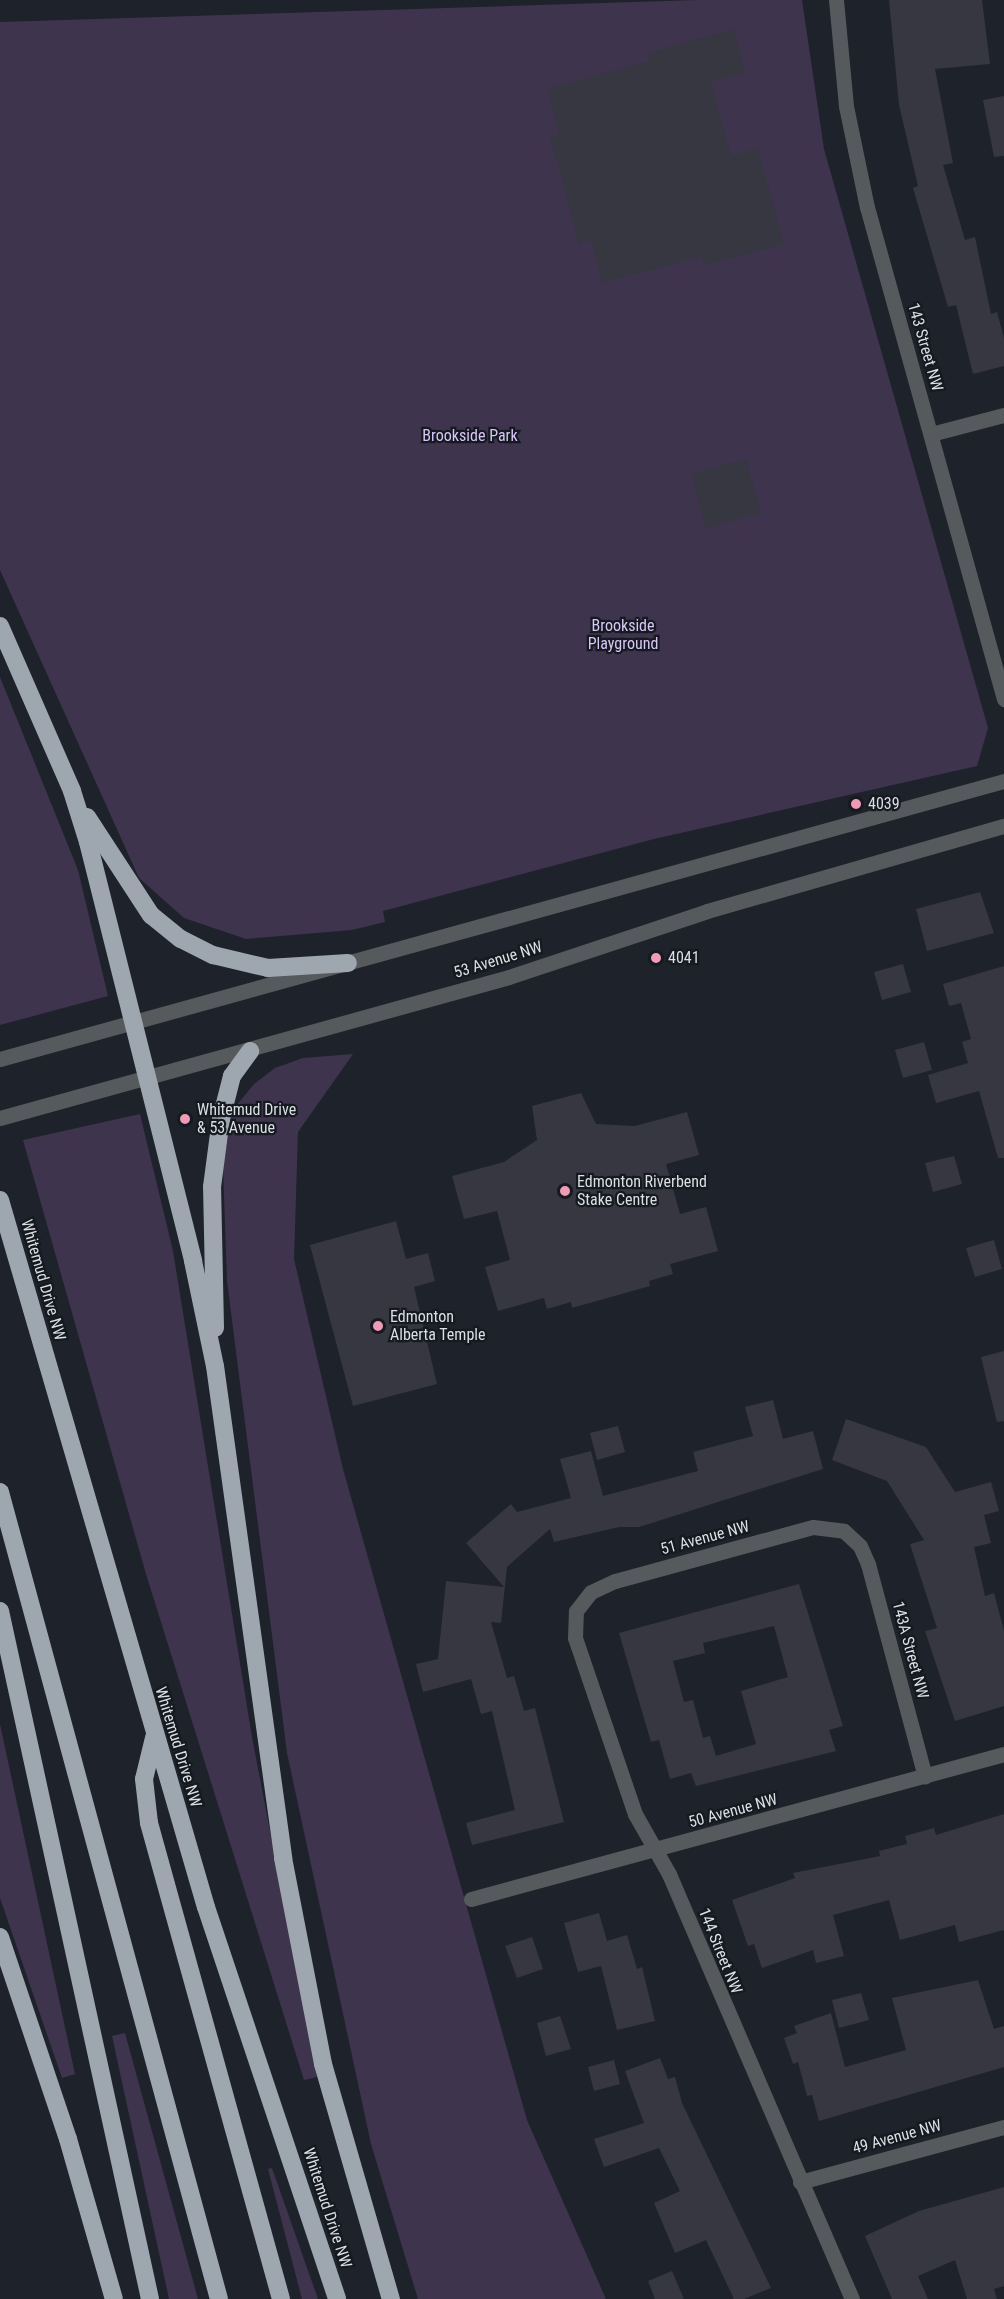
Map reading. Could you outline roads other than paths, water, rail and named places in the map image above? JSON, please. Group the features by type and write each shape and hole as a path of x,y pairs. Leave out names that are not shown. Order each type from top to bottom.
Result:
{"highway":[{"path":"0,626 72,790 136,897 150,915 181,939 213,955 268,968 348,963"},
{"path":"72,790 151,1078 215,1366 283,1858 323,2064 391,2299"},
{"path":"215,1366 212,1187 227,1088 250,1050"},
{"name":"Whitemud Drive NW","path":"0,1200 154,1737 337,2299"},
{"path":"0,1492 219,2299"},
{"path":"0,1611 150,2299"},
{"path":"154,1737 144,1779 149,1823 281,2299"},
{"path":"0,1936 68,2139 114,2299"}],"street":[{"name":"143 Street NW","path":"836,0 855,155 1004,699"},
{"path":"931,434 1004,415"},
{"path":"0,1059 1004,781"},
{"name":"53 Avenue NW","path":"0,1118 250,1050 1004,826"},
{"name":"51 Avenue NW","path":"576,1611 591,1592 615,1581 813,1527 834,1527 852,1537"},
{"name":"143A Street NW","path":"852,1537 868,1564 924,1776"},
{"name":"144 Street NW","path":"576,1611 575,1638 630,1802 655,1851 852,2299"},
{"name":"50 Avenue NW","path":"471,1899 655,1851 1004,1754"},
{"name":"49 Avenue NW","path":"800,2182 1004,2127"}],"place":[{"name":"4039","path":"856,804"},
{"name":"4041","path":"656,958"},
{"name":"Whitemud Drive & 53 Avenue","path":"185,1119"},
{"name":"Edmonton Riverbend Stake Centre","path":"565,1191"},
{"name":"Edmonton Alberta Temple","path":"378,1326"}],"park label":[{"name":"Brookside Park","path":"470,436"},
{"name":"Brookside Playground","path":"623,635"}]}
